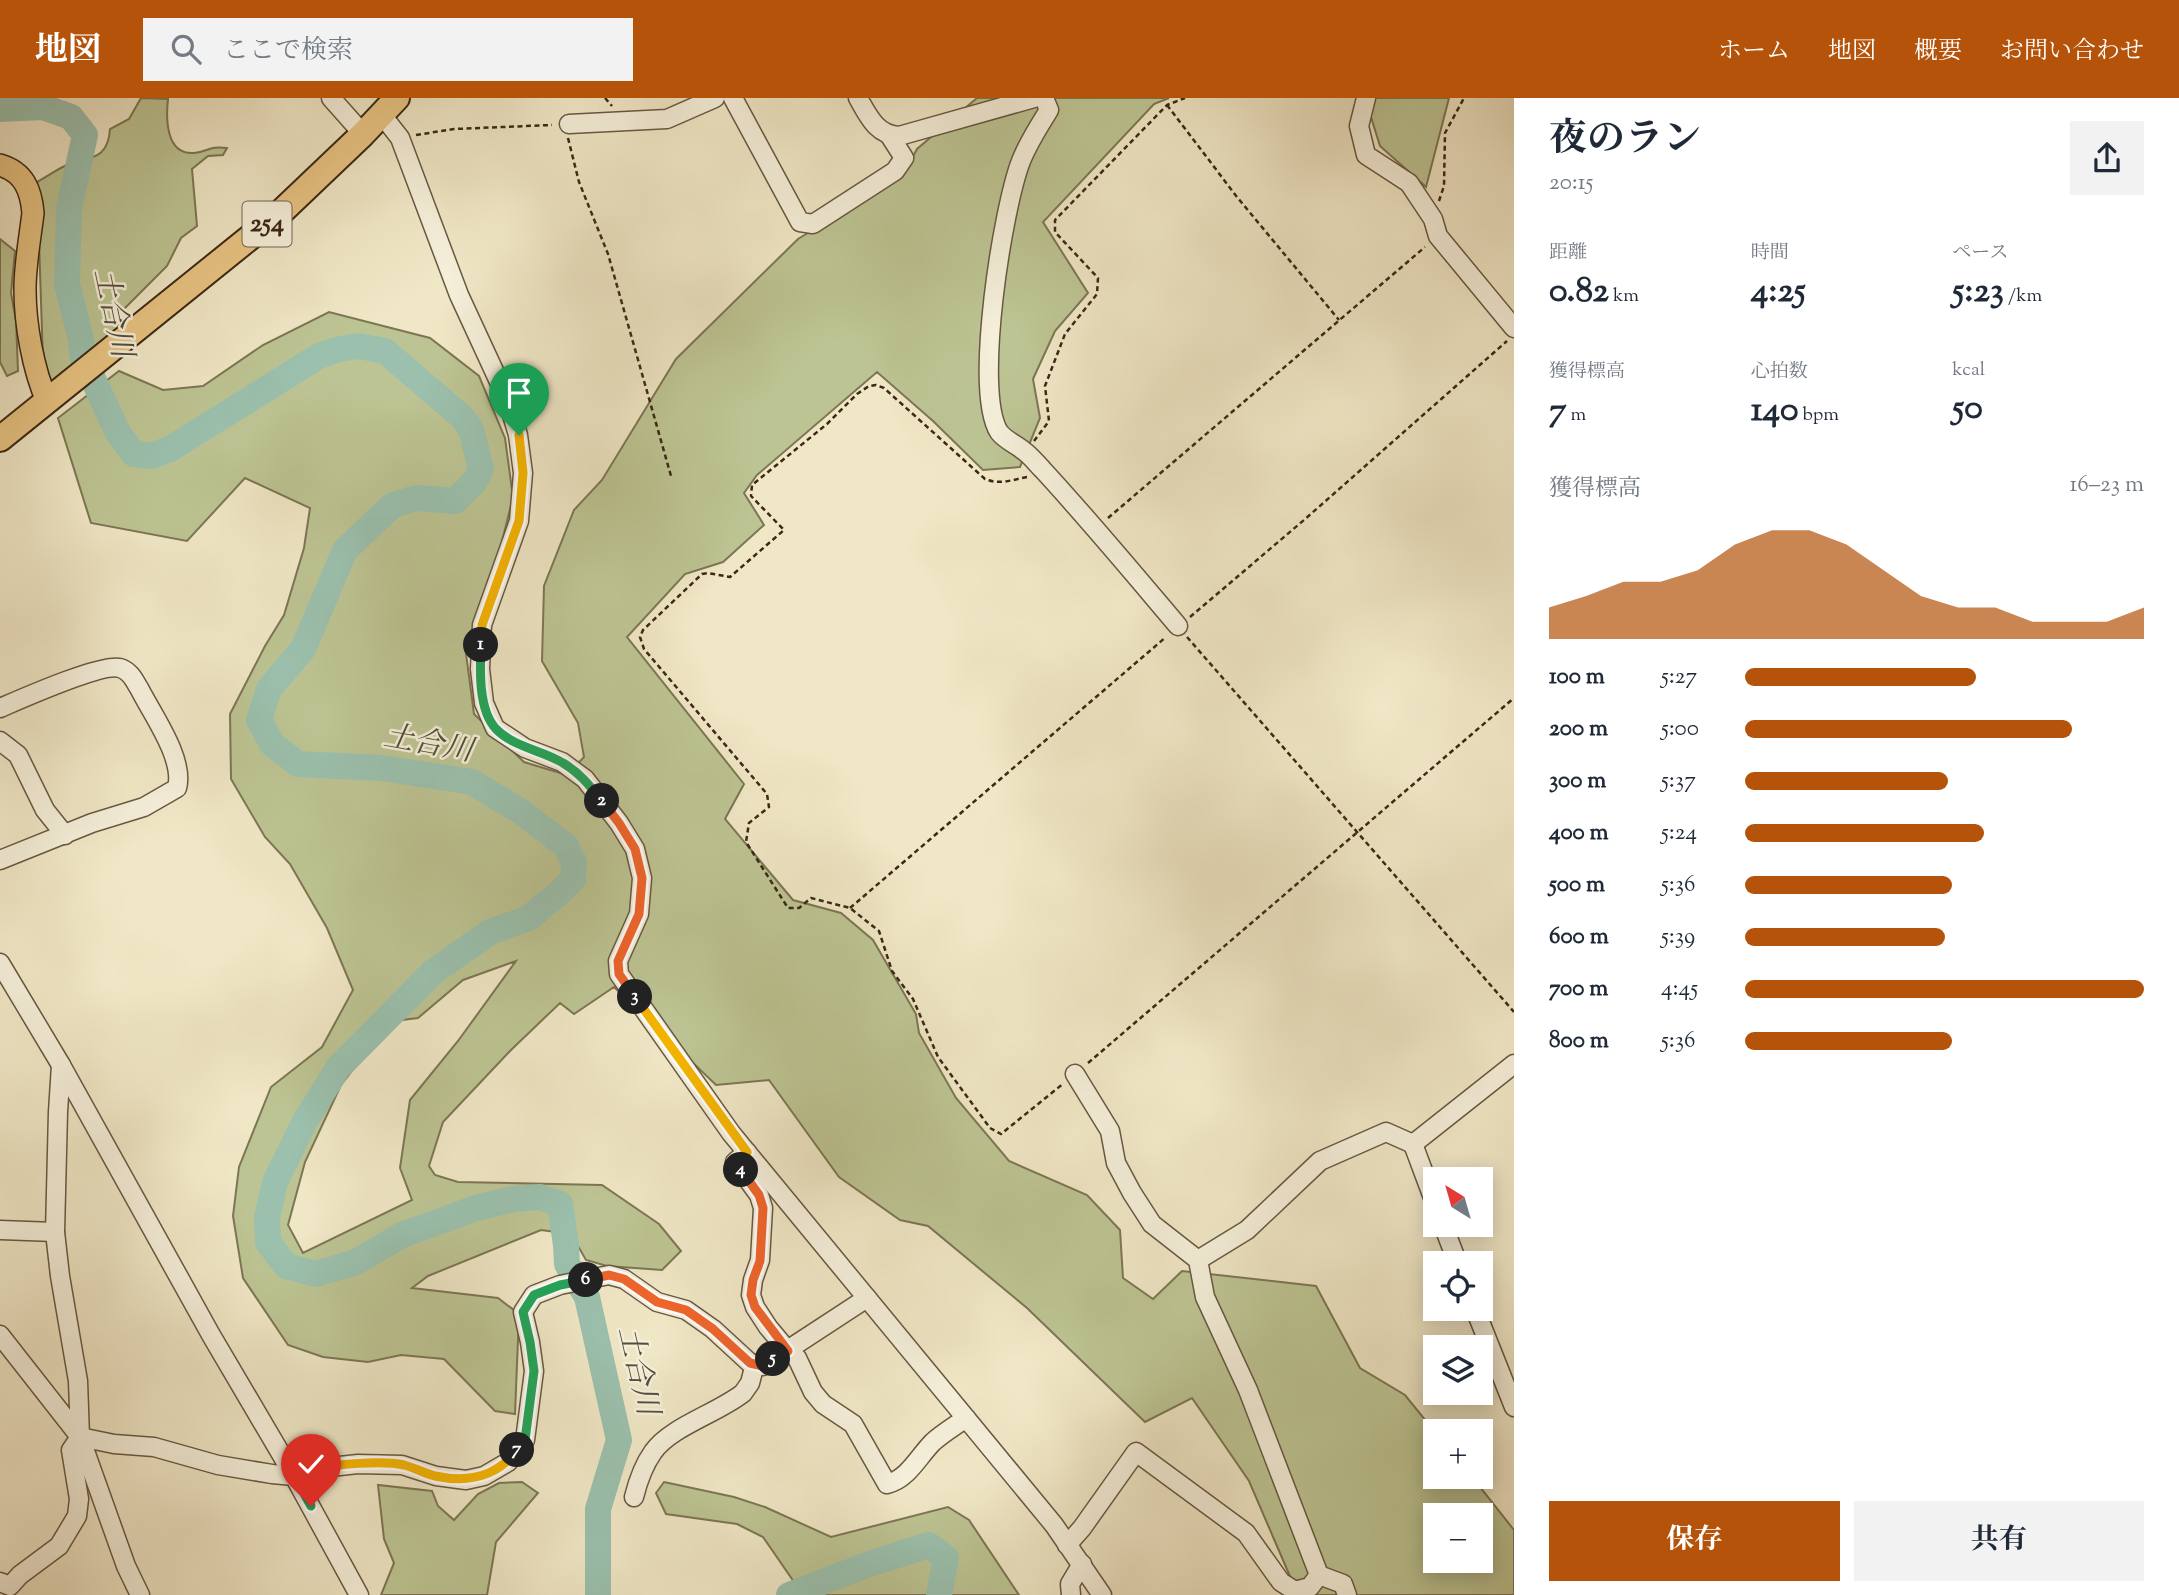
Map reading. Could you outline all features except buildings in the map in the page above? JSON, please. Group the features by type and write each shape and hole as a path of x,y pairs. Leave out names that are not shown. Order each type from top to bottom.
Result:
{"highway":[{"name":"254","path":"0,439 279,214 389,106"}],"main road":[{"path":"0,165 24,180 32,201 25,288 26,311 37,379 56,394"}],"street":[{"path":"331,98 363,134"},
{"path":"567,125 667,119 715,98"},
{"path":"733,98 800,222 813,224 895,171 904,158 890,136 874,125 858,98"},
{"path":"890,136 899,136 1034,98"},
{"path":"1044,98 1049,110 1021,159 1009,198 994,295 988,360 993,415 1000,433 1026,452 1042,469 1096,528 1178,626"},
{"path":"1366,98 1359,126 1366,155 1409,183 1435,227 1514,328"},
{"path":"389,106 459,295 508,401 519,435 523,473 519,521 482,625 480,669 484,703 495,728 524,748 562,762 585,779 619,823 635,849 642,878 639,914 618,961 619,974 731,1133 1054,1525 1102,1595"},
{"path":"0,708 47,688 110,667 122,668 133,678 170,747 179,774 177,788 144,807 92,823 0,860"},
{"path":"0,741 18,755 45,810 65,835"},
{"path":"0,963 61,1065 211,1335 294,1475 359,1595"},
{"path":"1413,1144 1514,1064"},
{"path":"0,1581 10,1586 58,1546 77,1516 79,1499 71,1450 79,1437 78,1381 55,1232 61,1065"},
{"path":"1075,1074 1110,1131 1116,1163 1132,1193 1153,1224 1198,1260 1205,1297 1248,1390 1319,1575 1343,1584 1347,1595"},
{"path":"1198,1260 1247,1230 1320,1161 1386,1132 1413,1144 1423,1171"},
{"path":"747,1152 735,1162 759,1195 763,1208 760,1261 751,1295 755,1307 788,1351 797,1358 813,1392 823,1404 853,1424 887,1484 895,1482 911,1469 933,1442 966,1418"},
{"path":"0,1230 55,1232"},
{"path":"79,1437 114,1444 154,1447 218,1465 272,1474 294,1475 321,1468 358,1464 402,1465 436,1476 466,1479 484,1476 508,1462 525,1440 534,1371 523,1312 534,1295 560,1285 609,1275 624,1279 657,1302 686,1310 713,1329 750,1363 763,1366 867,1298"},
{"path":"1480,1321 1514,1407"},
{"path":"0,1335 79,1437 125,1566 140,1595"},
{"path":"634,1497 640,1474 654,1450 670,1436 743,1393 750,1383 755,1364"},
{"path":"1068,1545 1136,1452 1246,1534 1281,1582 1295,1591 1310,1587 1319,1575"},
{"path":"1071,1595 1070,1584 1082,1564"}],"path":[{"path":"1026,452 1049,421 1045,386 1065,334 1097,294 1098,278 1055,232 1055,220 1167,105 1185,98"},
{"path":"1096,528 1339,320 1435,227 1444,186 1445,133 1464,98"},
{"path":"1167,105 1237,197 1339,320"},
{"path":"400,138 454,129 567,125 579,182 608,254 671,476"},
{"path":"850,908 1304,520 1514,335"},
{"path":"1042,469 1032,476 993,482 985,479 884,388 869,386 752,485 751,496 784,530 730,577 708,573 702,575 642,631 640,637 644,649 767,794 769,807 749,823 746,842 788,908 799,908 811,898 850,908 878,931 892,971 913,999 938,1057 990,1128 1001,1134 1075,1074 1514,698"},
{"path":"1178,626 1514,1012"}],"green space":[{"path":"141,98 168,99 169,133 177,148 194,153 227,148 223,155 208,156 192,169 197,226 181,238 167,266 120,313 118,333 59,382 49,380 43,361 37,182 63,167 102,152 109,139 110,129 129,119"},
{"path":"977,98 1169,98 1154,104 1043,222 1088,293 1055,331 1033,379 1040,418 1020,467 983,470 877,372 757,475 744,493 764,525 723,562 685,574 627,637 744,784 725,819 793,900 841,913 873,940 916,1014 919,1033 956,1098 1009,1161 1087,1195 1120,1230 1123,1278 1153,1299 1182,1271 1316,1286 1360,1368 1405,1395 1424,1419 1423,1489 1482,1489 1493,1503 1423,1503 1423,1573 1493,1573 1493,1504 1514,1530 1514,1595 1298,1595 1249,1481 1192,1398 1145,1422 1027,1308 928,1226 900,1220 839,1177 769,1080 716,1085 614,987 574,1014 560,1003 511,1050 443,1122 429,1166 435,1175 458,1182 602,1185 659,1224 681,1251 662,1270 607,1266 586,1260 571,1234 541,1230 428,1276 412,1288 498,1298 519,1314 515,1414 495,1411 444,1359 401,1355 368,1362 323,1357 288,1345 243,1278 233,1216 239,1167 271,1087 322,1047 353,990 327,928 290,864 265,837 231,779 230,714 284,615 304,548 310,508 245,478 187,541 91,523 58,418 119,371 163,390 203,386 263,345 329,312 430,338 479,376 505,438 513,497 490,590 465,646 474,714 524,762 567,775 584,757 578,723 542,661 544,586 574,510 602,480 676,359 798,239 903,175 917,149","holes":["516,961 458,1041 410,1100 400,1168 412,1200 303,1253 288,1225 305,1162 341,1085 374,1043 402,1020 418,1018 463,980"]},
{"path":"1365,98 1449,98 1426,187 1380,146"},
{"path":"0,239 15,251 11,293 16,321 18,371 7,376 0,362"},
{"path":"522,1482 538,1493 496,1542 487,1595 381,1595 394,1563 384,1539 378,1485 432,1491 438,1506 454,1520 478,1494 499,1483"},
{"path":"664,1482 734,1497 765,1507 831,1537 948,1507 969,1520 1019,1595 803,1595 763,1537 737,1524 666,1514 656,1493"}],"waterway":[{"name":"土合川","path":"0,109 43,107 71,117 85,135 69,208 67,284 81,340 82,355 118,433 134,454 151,456 170,449 319,356 359,346 385,351 462,417 471,429 481,469 475,481 455,501 417,498 393,505 345,550 303,649 269,689 259,720 272,744 298,764 382,768 472,782 520,811 566,846 574,862 573,879 529,918 490,932 433,972 338,1068 305,1121 275,1182 267,1218 268,1242 286,1266 316,1274 356,1262 402,1235 476,1208 514,1199 540,1197 560,1204 567,1264 587,1297 619,1440 598,1509 598,1595"},
{"name":"土合川","path":"789,1595 869,1564 929,1545 946,1558 939,1595"}],"route":[{"path":"311,1506 294,1475 321,1468 358,1464 402,1465 436,1476 466,1479 484,1476 508,1462 525,1440 534,1371 523,1312 534,1295 560,1285 609,1275 624,1279 657,1302 686,1310 713,1329 750,1363 763,1366 788,1351 768,1327 751,1295 760,1261 763,1208 759,1195 735,1162 747,1152 619,974 618,961 639,914 642,878 635,849 585,779 562,762 524,748 495,728 484,703 480,669 482,625 519,521 523,473 519,435"}]}
